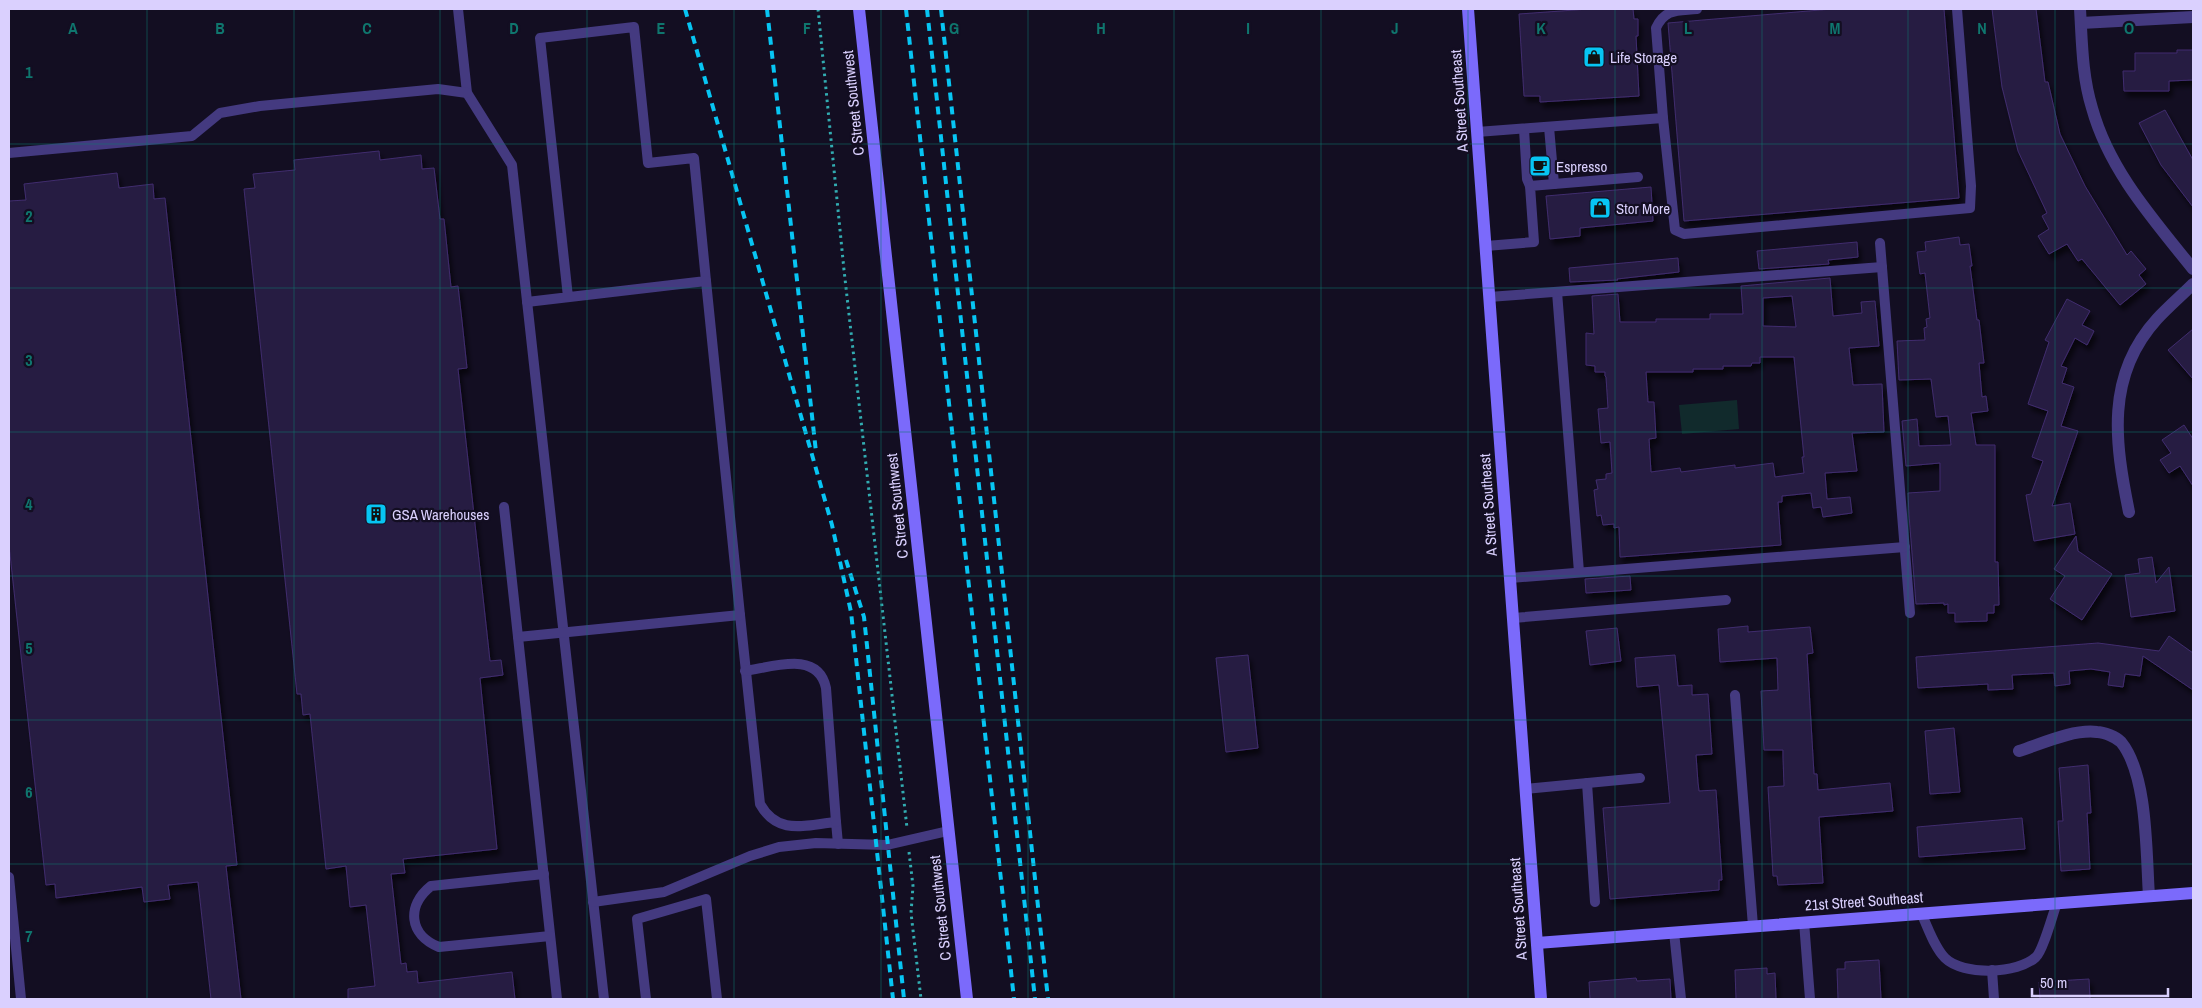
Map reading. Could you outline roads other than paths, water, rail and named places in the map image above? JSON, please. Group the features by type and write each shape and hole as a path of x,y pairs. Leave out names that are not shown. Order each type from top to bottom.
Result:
{"main road":[{"name":"C Street Southwest","path":"859,9 966,999"},
{"name":"A Street Southeast","path":"1468,9 1541,999"},
{"name":"21st Street Southeast","path":"1537,944 2193,892"}],"street":[{"path":"2080,9 2086,82 2101,134 2128,184 2193,268"},
{"path":"2081,23 2193,17"},
{"path":"2129,512 2117,433 2118,403 2122,379 2130,359 2146,332 2193,284"},
{"path":"2019,751 2054,739 2087,732 2103,733 2120,741 2136,774 2142,800 2149,896"}],"lane":[{"path":"458,9 467,94 512,165 604,999"},
{"path":"1697,9 1666,14 1660,18 1656,28 1675,230 1684,234 1970,208 1972,186 1957,9"},
{"path":"568,297 540,38 634,27 648,163 694,158 760,804 765,814 784,826 795,827 836,822"},
{"path":"9,153 192,136 220,113 260,106 438,88 467,94"},
{"path":"1477,132 1663,118"},
{"path":"1549,127 1554,184"},
{"path":"1486,246 1534,242 1524,129"},
{"path":"1530,186 1638,177"},
{"path":"1880,243 1910,613"},
{"path":"1489,297 1882,266"},
{"path":"527,302 706,281"},
{"path":"1557,292 1580,572"},
{"path":"504,506 557,999"},
{"path":"1510,578 1905,547"},
{"path":"1513,618 1726,600"},
{"path":"518,637 740,615"},
{"path":"745,671 796,664 813,667 820,672 826,688 838,844"},
{"path":"1735,695 1753,926"},
{"path":"1525,789 1640,778"},
{"path":"1587,783 1595,902"},
{"path":"593,902 664,892 750,856 779,847 816,843 887,845 948,831"},
{"path":"544,874 431,886 419,898 414,914 415,925 420,935 429,943 439,947 550,936"},
{"path":"9,877 22,999"},
{"path":"646,999 637,918 706,898 716,999"},
{"path":"1921,913 1944,957 1967,968 1992,970 2019,967 2038,956 2057,903"},
{"path":"1804,922 1810,999"},
{"path":"1674,932 1681,999"},
{"path":"1992,970 1994,999"}],"railway":[{"path":"685,9 832,525 851,612 893,999"},
{"path":"767,9 816,452"},
{"path":"906,9 1014,999"},
{"path":"927,9 1035,999"},
{"path":"941,9 1048,999"},
{"path":"846,560 864,617 904,999"}],"place":[{"name":"Life Storage","path":"1594,57"},
{"name":"Espresso","path":"1540,166"},
{"name":"Stor More","path":"1600,208"},
{"name":"GSA Warehouses","path":"376,514"}]}
